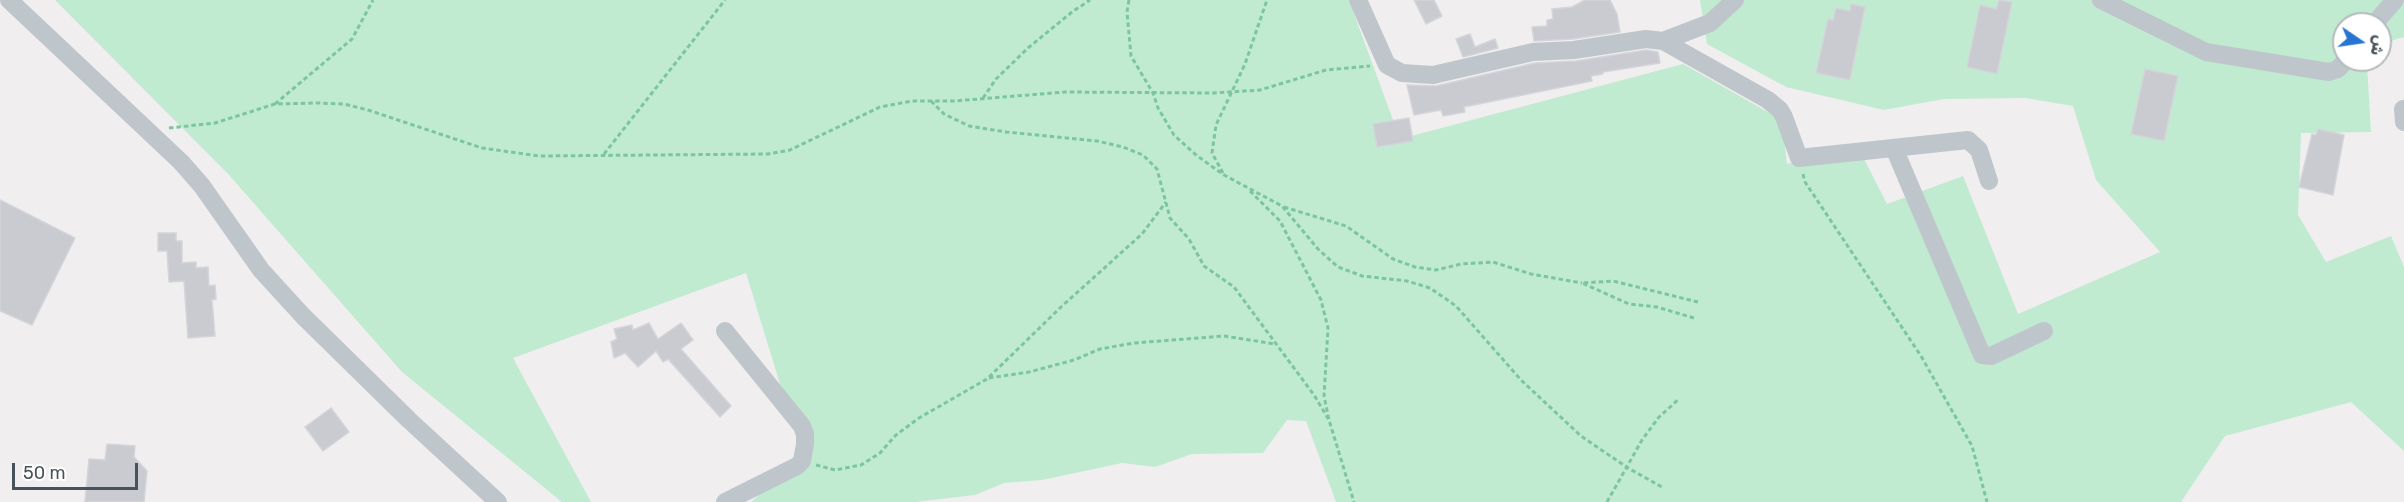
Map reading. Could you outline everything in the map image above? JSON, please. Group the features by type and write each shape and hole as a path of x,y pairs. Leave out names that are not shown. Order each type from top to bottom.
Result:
{"street":[{"path":"9,0 149,129 202,186 261,270 303,316 489,499"},
{"path":"1358,0 1388,65 1402,73 1433,75 1533,52 1574,50 1646,39 1663,42 1768,100 1780,110 1799,158 1968,140 1979,150 1989,181"},
{"path":"1663,42 1710,23 1735,0"},
{"path":"2101,0 2206,52 2332,71"},
{"path":"2384,12 2395,0"},
{"path":"1893,148 1982,355 1991,356 2044,331"},
{"path":"724,331 802,426 805,434 805,453 797,466 725,502"}],"path":[{"path":"275,104 352,39 373,0"},
{"path":"603,156 725,0"},
{"path":"983,98 996,79 1028,48 1090,0"},
{"path":"1129,0 1127,12 1131,56 1174,135 1196,155 1247,188 1282,206 1346,226 1393,259 1415,267 1437,270 1461,264 1493,262 1531,274 1582,283 1612,281 1698,302"},
{"path":"1224,175 1212,153 1216,125 1245,64 1267,0"},
{"path":"149,129 214,123 275,104 344,104 482,148 539,156 768,154 790,150 880,107 912,101 1065,92 1153,93 1260,90 1326,70 1388,65"},
{"path":"931,101 944,114 969,126 1097,141 1123,147 1143,155 1157,169 1170,218 1189,239 1204,266 1234,287 1314,395 1329,420"},
{"path":"1799,158 1804,182 1921,356 1972,446 1987,502"},
{"path":"1247,188 1280,220 1322,300 1328,328 1328,361 1324,396 1354,502"},
{"path":"802,461 835,470 861,465 880,453 896,435 919,418 987,379 1061,307 1142,234 1166,202"},
{"path":"1282,206 1318,249 1338,267 1362,276 1407,281 1430,288 1456,306 1521,380 1581,436 1628,468 1662,487"},
{"path":"1582,283 1629,304 1657,307 1694,318"},
{"path":"987,379 1029,372 1074,360 1100,349 1134,343 1224,336 1275,344"},
{"path":"1607,502 1642,440 1659,417 1679,399"}],"green space":[{"path":"55,0 1349,0 1400,139 1683,64 1782,120 1787,164 1858,147 1887,204 1963,176 2018,314 2160,252 2096,180 2073,106 2025,98 1944,99 1884,110 1786,87 1707,44 1700,0 2404,0 2404,37 2392,40 2392,12 2332,12 2332,72 2367,72 2371,132 2301,133 2298,215 2326,262 2391,236 2404,267 2404,451 2351,402 2225,436 2181,502 1336,502 1306,421 1287,420 1263,453 1192,454 1155,467 1122,463 1042,480 1004,483 975,495 915,502 751,502 802,456 746,273 513,358 591,502 562,502 402,372 229,175"}],"building":[{"path":"1414,0 1434,0 1442,16 1426,24"},
{"path":"1585,0 1610,0 1617,14 1620,32 1573,39 1534,41 1532,27 1547,26 1547,20 1553,19 1552,9 1572,7"},
{"path":"1999,0 2012,2 1997,74 1967,67 1980,5 1996,9"},
{"path":"1851,4 1865,7 1850,80 1816,73 1828,19 1833,20 1836,8 1850,11"},
{"path":"1470,34 1475,47 1495,39 1498,48 1463,57 1456,39"},
{"path":"1646,50 1658,52 1660,63 1603,72 1603,74 1591,76 1592,81 1464,107 1465,112 1443,116 1441,110 1414,115 1407,85 1436,86 1535,63 1576,61"},
{"path":"2145,69 2178,76 2164,141 2131,134"},
{"path":"1409,118 1413,141 1377,147 1373,124"},
{"path":"2318,129 2344,135 2333,195 2299,187 2312,134 2316,135"},
{"path":"0,200 75,238 32,325 0,311"},
{"path":"158,233 176,233 176,241 182,241 182,263 196,262 196,268 208,267 209,286 215,285 216,299 212,300 215,336 188,338 184,281 169,282 167,251 158,251"},
{"path":"649,323 658,339 681,323 693,340 681,349 731,406 720,417 668,359 663,362 656,351 638,367 625,353 614,358 611,342 617,339 614,329 632,325 633,330"},
{"path":"331,408 349,432 323,451 305,427"},
{"path":"107,444 135,446 134,457 147,471 144,502 85,502 89,459 105,460"}]}
